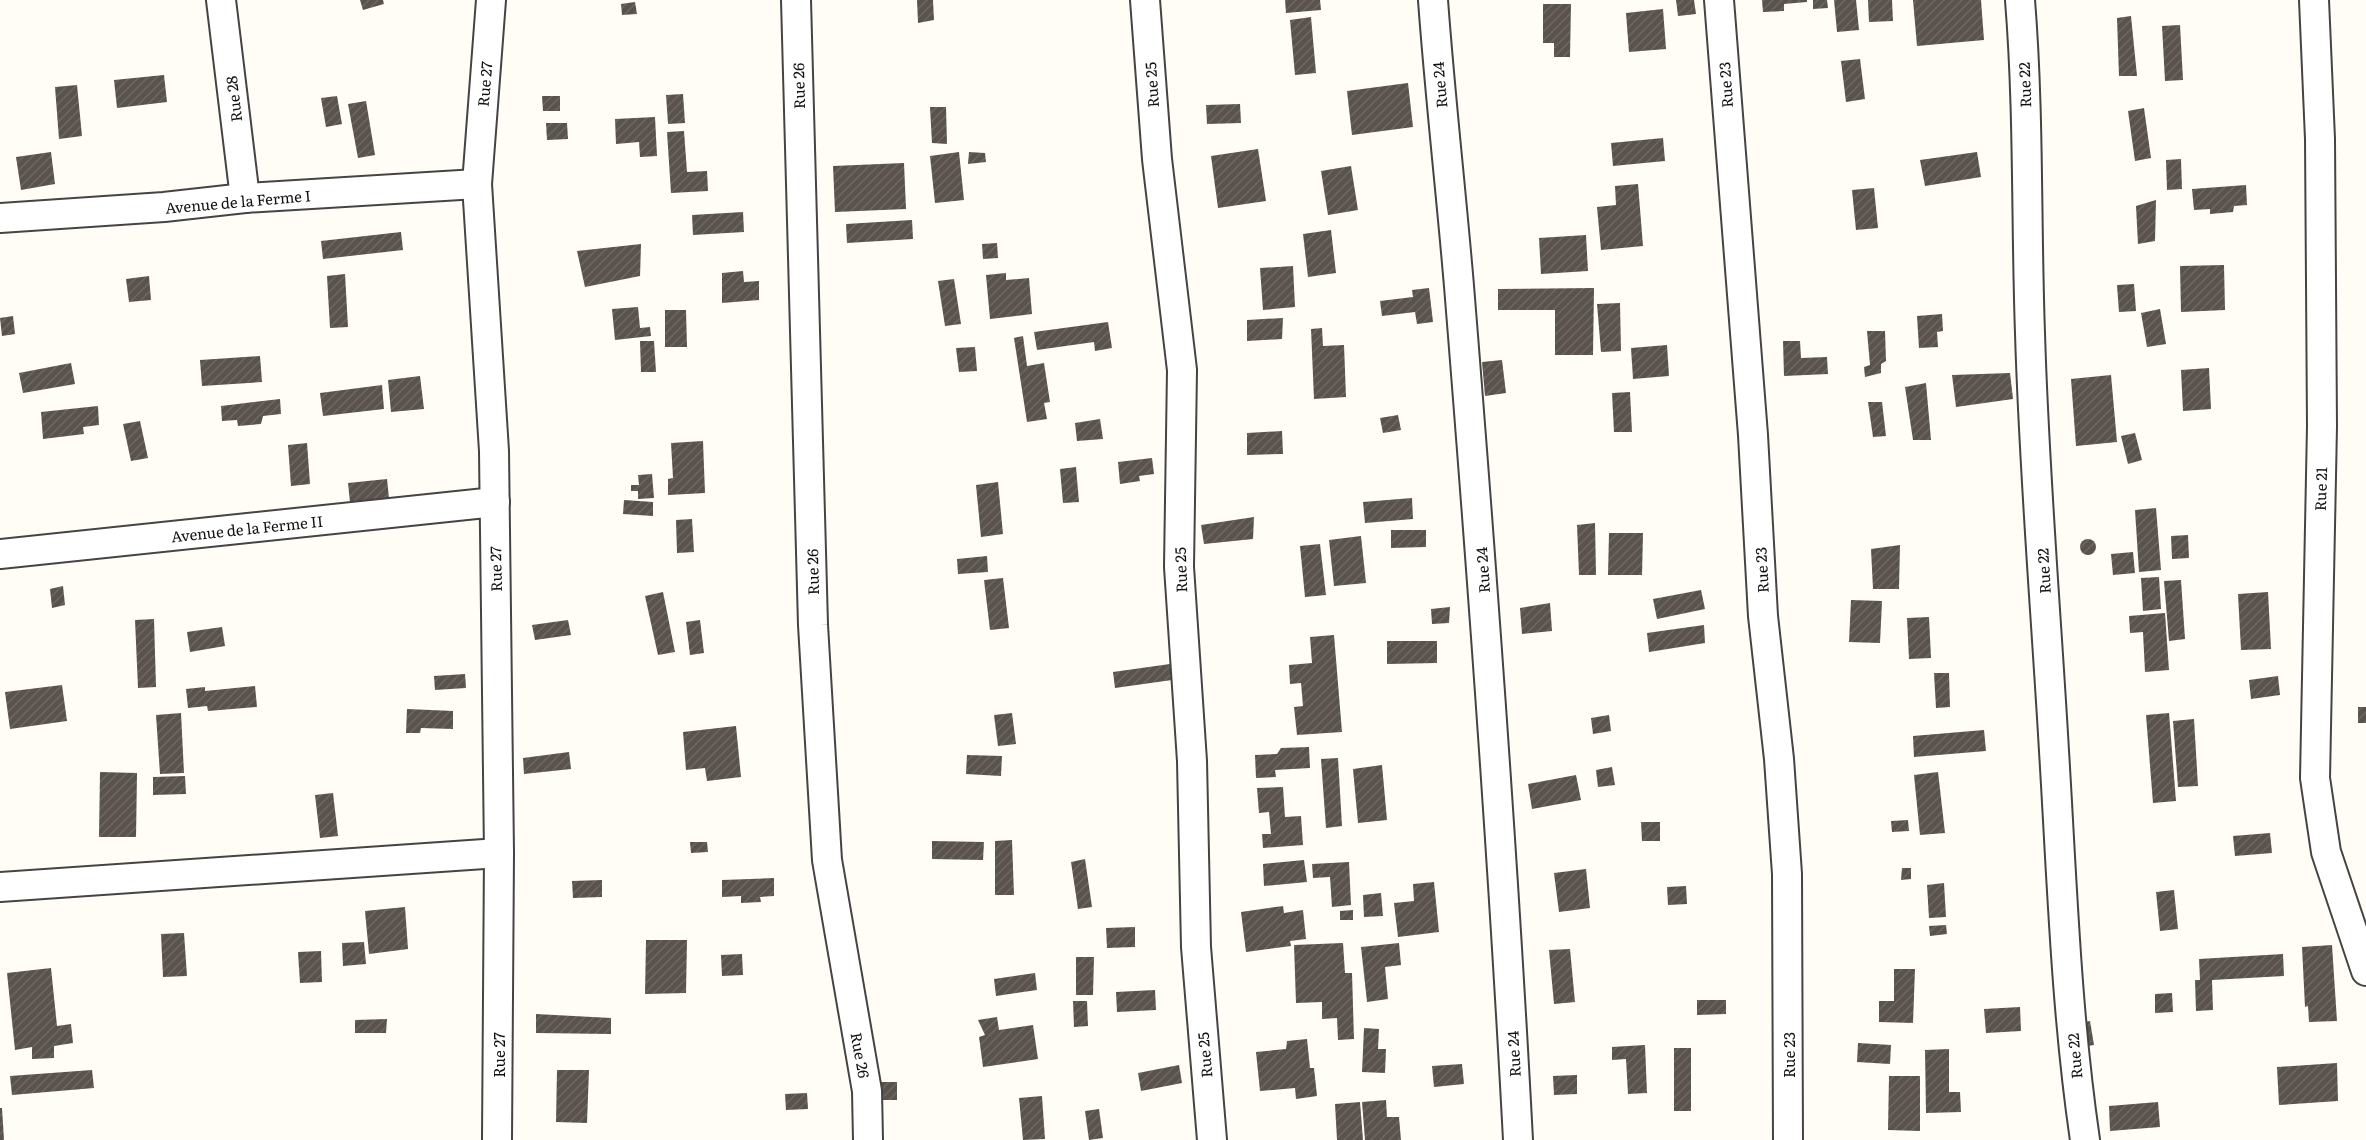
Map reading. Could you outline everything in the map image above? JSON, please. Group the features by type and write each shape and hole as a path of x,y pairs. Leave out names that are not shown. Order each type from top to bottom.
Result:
{"street":[{"name":"Rue 28","path":"220,0 245,198"},
{"name":"Rue 27","path":"491,0 477,184 494,451 499,853 497,1140"},
{"name":"Rue 26","path":"796,0 813,625 826,848 867,1091 868,1140"},
{"name":"Rue 25","path":"1145,0 1157,159 1182,370 1179,567 1192,761 1196,947 1212,1140"},
{"name":"Rue 24","path":"1433,0 1459,281 1484,606 1506,913 1518,1140"},
{"name":"Rue 23","path":"1719,0 1753,435 1763,616 1779,759 1787,874 1788,1140"},
{"name":"Rue 22","path":"2020,0 2028,180 2030,333 2065,961 2076,1081 2085,1140"},
{"name":"Rue 21","path":"2314,0 2320,139 2322,414 2315,778 2326,852 2366,970"},
{"name":"Avenue de la Ferme I","path":"0,218 164,207 245,198 477,184"},
{"name":"Avenue de la Ferme II","path":"0,554 495,502"},
{"path":"0,886 499,853"}],"building":[{"path":"360,0 383,0 384,4 363,10"},
{"path":"917,0 933,0 934,20 918,23"},
{"path":"1285,0 1320,0 1321,10 1286,13"},
{"path":"1676,0 1694,0 1696,14 1678,16"},
{"path":"1762,0 1807,0 1807,2 1784,4 1784,11 1763,12"},
{"path":"1813,0 1827,0 1828,8 1813,9"},
{"path":"1834,0 1856,0 1859,30 1837,32"},
{"path":"1868,0 1892,0 1893,21 1869,22"},
{"path":"1913,0 1981,0 1984,40 1917,46"},
{"path":"635,2 637,14 622,15 621,4"},
{"path":"1543,4 1571,4 1570,57 1554,57 1554,43 1543,43"},
{"path":"1663,9 1666,49 1629,52 1626,13"},
{"path":"2131,16 2137,76 2119,76 2117,18"},
{"path":"1311,17 1316,73 1295,75 1290,20"},
{"path":"2180,25 2183,80 2165,81 2162,26"},
{"path":"1860,59 1865,99 1846,102 1841,61"},
{"path":"164,75 167,102 117,108 114,80"},
{"path":"1408,83 1413,127 1352,135 1347,91"},
{"path":"77,85 82,136 59,139 55,87"},
{"path":"683,94 685,123 668,124 666,95"},
{"path":"337,96 342,124 326,127 321,98"},
{"path":"542,96 560,96 560,111 543,111"},
{"path":"366,101 375,155 358,158 348,104"},
{"path":"1240,104 1241,123 1207,124 1206,105"},
{"path":"930,107 946,107 947,144 932,143"},
{"path":"2144,108 2151,158 2135,161 2128,111"},
{"path":"655,117 657,156 640,157 639,142 616,144 615,119"},
{"path":"546,123 567,123 568,139 547,140"},
{"path":"684,131 687,172 707,171 708,191 671,193 667,132"},
{"path":"1663,138 1665,161 1613,166 1611,143"},
{"path":"1258,149 1266,201 1218,208 1211,156"},
{"path":"51,152 55,184 21,190 16,157"},
{"path":"959,152 964,200 935,203 930,156"},
{"path":"969,152 985,153 986,162 968,164"},
{"path":"1977,152 1981,177 1925,186 1920,160"},
{"path":"2181,159 2182,189 2167,190 2166,160"},
{"path":"904,163 906,209 835,212 833,166"},
{"path":"1351,166 1358,210 1328,215 1321,171"},
{"path":"1638,184 1643,246 1601,250 1597,207 1616,205 1615,186"},
{"path":"2246,185 2247,205 2234,206 2233,212 2210,214 2210,209 2194,210 2192,189"},
{"path":"1874,188 1878,228 1856,230 1852,190"},
{"path":"2156,200 2155,241 2138,244 2136,206"},
{"path":"743,212 744,232 693,235 692,215"},
{"path":"912,220 913,239 847,243 846,224"},
{"path":"1331,230 1336,273 1308,277 1303,234"},
{"path":"401,232 403,250 323,259 321,241"},
{"path":"1586,235 1588,271 1541,274 1539,238"},
{"path":"997,243 998,258 983,259 982,244"},
{"path":"641,244 640,276 585,287 577,251"},
{"path":"2224,265 2225,310 2181,312 2180,266"},
{"path":"1293,266 1295,307 1263,310 1260,268"},
{"path":"743,271 744,282 759,281 759,300 722,303 722,273"},
{"path":"1006,273 1006,280 1029,278 1032,314 990,319 986,275"},
{"path":"345,274 348,327 330,328 327,276"},
{"path":"149,276 151,300 129,302 126,279"},
{"path":"954,279 961,324 945,326 938,281"},
{"path":"2134,284 2136,311 2119,312 2117,285"},
{"path":"1429,288 1433,322 1417,324 1415,312 1382,316 1380,301 1413,297 1412,290"},
{"path":"1594,288 1593,355 1555,355 1555,310 1498,310 1498,289"},
{"path":"1620,303 1621,351 1601,352 1597,304"},
{"path":"638,307 640,328 650,327 651,336 615,340 612,309"},
{"path":"2160,309 2166,344 2147,347 2141,313"},
{"path":"665,310 686,310 687,347 665,347"},
{"path":"1942,314 1943,331 1937,332 1938,347 1919,348 1917,316"},
{"path":"13,316 15,334 2,336 0,318"},
{"path":"1283,318 1282,339 1247,341 1247,320"},
{"path":"1108,322 1112,348 1095,351 1094,342 1037,350 1034,332"},
{"path":"1322,328 1323,346 1344,345 1346,397 1314,399 1311,329"},
{"path":"1867,331 1885,331 1886,361 1881,364 1881,373 1865,377 1864,367 1870,365"},
{"path":"1023,336 1027,366 1044,363 1050,402 1044,403 1047,419 1027,422 1014,338"},
{"path":"640,341 654,341 656,372 641,372"},
{"path":"1783,341 1800,341 1801,358 1827,357 1828,374 1784,376"},
{"path":"1667,345 1669,376 1633,379 1631,348"},
{"path":"975,347 977,371 959,372 956,348"},
{"path":"260,356 262,382 202,386 200,360"},
{"path":"1502,360 1506,393 1485,396 1482,362"},
{"path":"71,363 75,384 23,393 19,373"},
{"path":"2209,368 2211,409 2183,411 2181,370"},
{"path":"2010,373 2013,399 1956,407 1952,375"},
{"path":"2111,375 2117,442 2076,446 2071,379"},
{"path":"420,376 424,409 391,412 388,380"},
{"path":"1926,383 1931,440 1913,440 1905,387"},
{"path":"382,385 384,409 323,416 320,393"},
{"path":"1630,392 1632,432 1614,432 1612,393"},
{"path":"280,399 281,414 263,416 261,424 238,426 237,420 222,421 221,406"},
{"path":"1868,402 1882,402 1886,436 1873,437"},
{"path":"98,406 99,425 83,427 84,434 43,439 41,412"},
{"path":"1398,415 1401,430 1383,433 1380,418"},
{"path":"1100,419 1103,439 1077,441 1075,423"},
{"path":"140,421 148,458 131,461 123,424"},
{"path":"1282,431 1283,454 1247,455 1247,433"},
{"path":"2135,433 2142,460 2128,464 2121,436"},
{"path":"703,441 705,493 668,495 668,479 673,478 671,443"},
{"path":"307,443 310,484 291,486 288,445"},
{"path":"1152,458 1154,474 1139,476 1140,481 1120,484 1118,462"},
{"path":"1076,467 1079,502 1063,503 1060,469"},
{"path":"652,474 654,498 638,499 638,491 631,491 631,485 639,485 638,475"},
{"path":"387,479 390,508 351,512 348,483"},
{"path":"998,482 1003,534 981,537 976,485"},
{"path":"1412,498 1413,519 1365,523 1363,502"},
{"path":"624,500 653,502 653,516 623,514"},
{"path":"2156,508 2161,570 2139,572 2135,510"},
{"path":"1254,517 1253,539 1204,544 1201,525"},
{"path":"692,519 694,552 677,553 676,520"},
{"path":"1595,523 1596,575 1579,575 1577,525"},
{"path":"1391,530 1426,530 1426,547 1391,548"},
{"path":"1609,533 1643,533 1642,575 1608,575"},
{"path":"2188,535 2189,558 2172,559 2171,536"},
{"path":"1361,536 1366,583 1334,586 1329,540"},
{"path":"2085,539 2091,539 2096,547 2094,553 2085,555 2080,550 2080,544"},
{"path":"1320,544 1326,595 1305,597 1300,546"},
{"path":"1900,545 1899,589 1873,589 1871,549"},
{"path":"2133,552 2135,573 2113,575 2111,554"},
{"path":"987,556 988,572 958,574 957,559"},
{"path":"2159,577 2161,609 2143,611 2141,578"},
{"path":"1003,578 1009,628 990,630 984,580"},
{"path":"2181,580 2185,639 2169,641 2164,581"},
{"path":"63,586 65,605 52,608 50,589"},
{"path":"1701,590 1705,609 1657,619 1653,599"},
{"path":"663,592 675,652 658,655 645,596"},
{"path":"2268,592 2271,649 2241,650 2238,594"},
{"path":"1851,600 1882,601 1880,643 1849,642"},
{"path":"1550,603 1552,631 1522,634 1520,608"},
{"path":"1450,607 1449,623 1432,624 1431,609"},
{"path":"2165,613 2169,670 2145,672 2143,632 2130,633 2129,616"},
{"path":"1929,617 1931,658 1909,659 1907,618"},
{"path":"154,619 156,687 138,688 135,620"},
{"path":"568,620 571,635 535,640 532,625"},
{"path":"700,620 704,653 690,655 686,622"},
{"path":"1704,625 1705,643 1649,652 1647,633"},
{"path":"222,627 225,646 190,652 187,632"},
{"path":"1334,635 1342,732 1297,735 1294,707 1303,706 1301,683 1290,684 1289,665 1312,663 1310,637"},
{"path":"1387,641 1437,641 1437,663 1387,664"},
{"path":"1170,664 1172,680 1115,688 1113,672"},
{"path":"1934,673 1949,673 1950,707 1936,708"},
{"path":"465,674 466,688 435,690 434,676"},
{"path":"2278,676 2280,695 2251,699 2249,680"},
{"path":"62,685 67,721 10,729 5,692"},
{"path":"255,686 257,707 208,711 207,706 188,708 186,689 205,687 205,691"},
{"path":"2358,707 2366,707 2366,723 2358,723"},
{"path":"407,709 453,711 453,729 421,728 420,733 406,733"},
{"path":"181,713 184,773 160,774 156,715"},
{"path":"1012,713 1016,744 998,746 994,715"},
{"path":"2169,713 2176,801 2153,803 2146,715"},
{"path":"1609,715 1611,731 1593,734 1591,718"},
{"path":"2194,719 2198,786 2178,787 2173,721"},
{"path":"736,726 741,777 707,781 705,768 686,770 683,732"},
{"path":"1984,730 1986,751 1914,757 1913,736"},
{"path":"1309,747 1310,768 1275,770 1276,777 1256,778 1255,755 1277,754 1281,748"},
{"path":"569,752 571,769 524,774 523,758"},
{"path":"967,755 1002,756 1001,776 966,774"},
{"path":"1338,758 1342,826 1326,828 1321,759"},
{"path":"1382,765 1387,820 1358,823 1353,769"},
{"path":"1612,767 1615,785 1598,787 1596,770"},
{"path":"100,772 137,773 136,837 99,837"},
{"path":"1938,772 1945,833 1920,835 1914,775"},
{"path":"1576,775 1581,800 1532,809 1528,784"},
{"path":"185,776 186,794 153,795 153,777"},
{"path":"1283,787 1285,817 1301,816 1303,845 1263,848 1262,834 1271,834 1269,812 1259,813 1257,788"},
{"path":"333,793 338,836 320,838 315,795"},
{"path":"1908,820 1909,831 1892,832 1891,821"},
{"path":"1641,822 1660,822 1660,841 1642,841"},
{"path":"2270,833 2272,853 2235,856 2233,836"},
{"path":"1012,840 1014,895 995,895 995,841"},
{"path":"932,841 984,842 983,860 932,859"},
{"path":"690,842 707,842 708,852 691,853"},
{"path":"1085,859 1092,907 1078,909 1071,862"},
{"path":"1304,860 1307,882 1264,886 1263,864"},
{"path":"1349,862 1351,905 1332,907 1330,877 1313,878 1312,864"},
{"path":"1902,868 1911,868 1911,879 1901,880"},
{"path":"1586,869 1590,908 1559,912 1554,873"},
{"path":"774,878 774,896 760,897 761,902 741,903 741,896 722,897 722,880"},
{"path":"602,880 602,897 573,898 572,881"},
{"path":"1434,882 1439,932 1398,937 1394,903 1414,901 1413,884"},
{"path":"1944,883 1946,917 1929,918 1927,885"},
{"path":"1686,886 1687,904 1668,905 1667,887"},
{"path":"2174,890 2178,929 2160,931 2156,892"},
{"path":"1381,893 1383,916 1364,917 1363,895"},
{"path":"1283,906 1284,913 1303,910 1306,939 1290,941 1291,946 1246,952 1241,912"},
{"path":"405,907 408,949 369,954 365,911"},
{"path":"1353,910 1353,920 1340,920 1340,911"},
{"path":"1946,925 1947,934 1930,936 1929,926"},
{"path":"1135,927 1135,947 1107,948 1106,928"},
{"path":"184,933 187,976 163,977 161,934"},
{"path":"646,940 687,940 686,993 645,994"},
{"path":"364,942 366,964 343,966 342,943"},
{"path":"1343,943 1345,973 1352,973 1354,1039 1338,1040 1337,1018 1322,1019 1322,1002 1296,1003 1294,945"},
{"path":"1399,943 1401,965 1385,967 1388,999 1367,1002 1361,947"},
{"path":"2332,945 2337,1021 2309,1022 2308,1006 2305,1007 2302,947"},
{"path":"1570,949 1575,1002 1554,1004 1549,950"},
{"path":"321,951 322,982 300,983 298,952"},
{"path":"742,954 743,975 722,976 721,955"},
{"path":"2283,954 2284,976 2212,980 2213,1010 2196,1011 2195,980 2200,980 2199,959"},
{"path":"1076,957 1094,957 1093,995 1076,995"},
{"path":"51,968 57,1026 71,1024 73,1043 54,1046 54,1058 32,1059 32,1047 15,1050 7,973"},
{"path":"1894,969 1915,969 1913,1023 1879,1022 1879,1001 1894,1001"},
{"path":"1035,973 1037,990 996,996 994,979"},
{"path":"1155,990 1156,1010 1117,1012 1116,992"},
{"path":"2172,993 2173,1012 2155,1013 2155,994"},
{"path":"1697,1000 1726,1000 1726,1014 1697,1015"},
{"path":"1073,1001 1087,1001 1088,1026 1074,1027"},
{"path":"2020,1007 2021,1031 1986,1033 1984,1009"},
{"path":"536,1014 611,1018 611,1034 536,1033"},
{"path":"997,1017 999,1030 1033,1025 1038,1059 983,1067 979,1037 985,1035 978,1020"},
{"path":"387,1019 386,1033 355,1033 355,1020"},
{"path":"2090,1021 2094,1045 2081,1047 2076,1024"},
{"path":"1364,1028 1379,1029 1378,1049 1386,1049 1385,1073 1362,1072"},
{"path":"1307,1039 1310,1068 1314,1068 1317,1096 1296,1099 1295,1088 1260,1091 1256,1052 1286,1049 1287,1041"},
{"path":"1858,1043 1891,1045 1890,1064 1857,1062"},
{"path":"1645,1045 1647,1093 1628,1094 1626,1059 1612,1060 1612,1047"},
{"path":"1674,1048 1691,1048 1691,1111 1674,1111"},
{"path":"1949,1049 1949,1092 1960,1092 1961,1112 1926,1113 1925,1050"},
{"path":"2337,1063 2338,1101 2279,1105 2277,1067"},
{"path":"1462,1064 1464,1084 1434,1087 1432,1066"},
{"path":"1179,1065 1182,1083 1141,1091 1138,1073"},
{"path":"92,1070 94,1088 12,1095 10,1076"},
{"path":"557,1070 589,1070 587,1123 556,1122"},
{"path":"1577,1075 1577,1094 1554,1095 1553,1076"},
{"path":"1889,1076 1920,1076 1920,1131 1888,1130"},
{"path":"877,1082 897,1082 897,1100 878,1100"},
{"path":"807,1093 808,1109 786,1110 785,1094"},
{"path":"1042,1096 1045,1139 1023,1140 1019,1098"},
{"path":"1386,1100 1387,1117 1399,1117 1401,1140 1365,1140 1362,1102"},
{"path":"1360,1102 1363,1140 1337,1140 1335,1104"},
{"path":"2158,1102 2160,1127 2110,1131 2109,1106"},
{"path":"0,1108 2,1108 4,1140 0,1140"},
{"path":"1099,1109 1103,1138 1089,1140 1085,1111"}]}
